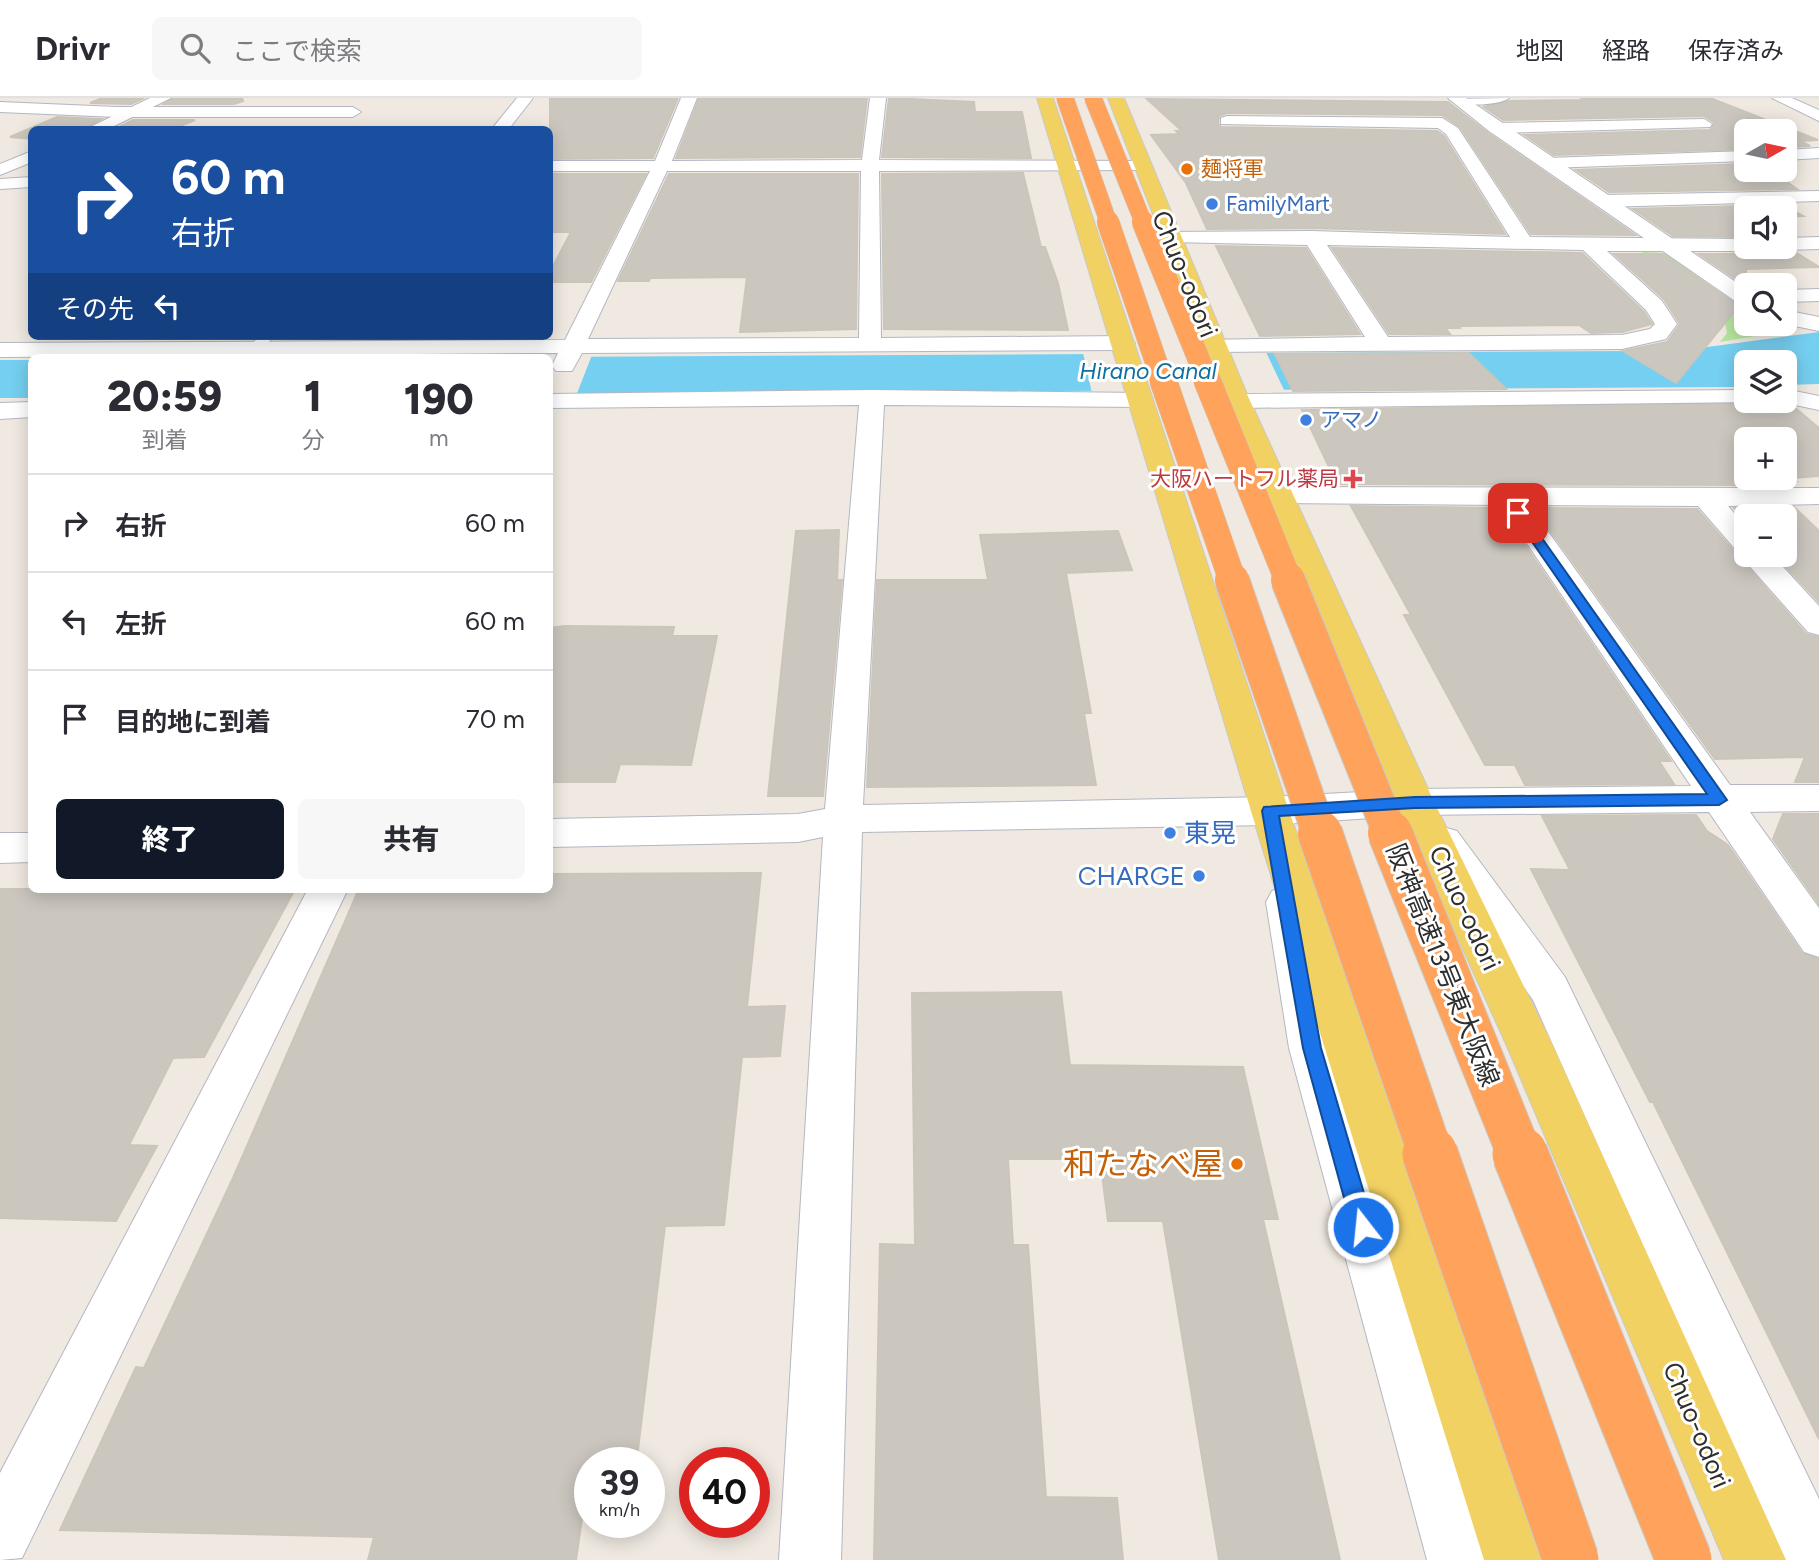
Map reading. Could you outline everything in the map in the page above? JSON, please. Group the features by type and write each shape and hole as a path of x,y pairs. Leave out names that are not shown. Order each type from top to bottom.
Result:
{"highway":[{"path":"1065,98 1571,1560"},
{"name":"阪神高速13号東大阪線","path":"1093,98 1684,1560"}],"main road":[{"path":"1045,98 1270,811 1515,1560"},
{"name":"Chuo-odori","path":"1116,98 1215,349 1415,802 1530,1046 1755,1560"}],"street":[{"path":"101,126 163,98"},
{"path":"338,126 369,98"},
{"path":"502,126 525,98"},
{"path":"553,391 661,166 689,98"},
{"path":"870,343 870,166 878,98"},
{"path":"1456,98 1501,98"},
{"path":"1456,98 1495,128 1734,290"},
{"path":"1780,98 1819,116"},
{"path":"0,107 132,112 353,112"},
{"path":"1681,111 1734,142"},
{"path":"1227,121 1442,123 1452,131 1524,243"},
{"path":"1495,128 1715,130"},
{"path":"1797,154 1819,153"},
{"path":"1548,163 1734,156"},
{"path":"0,170 28,158"},
{"path":"553,166 1141,165"},
{"path":"1797,180 1819,194"},
{"path":"0,184 28,182"},
{"path":"1603,201 1819,194"},
{"path":"1170,236 1671,246 1734,244"},
{"path":"1312,237 1381,344"},
{"path":"1797,244 1819,243"},
{"path":"1215,349 1381,344 1622,342 1658,334 1666,324 1654,306 1588,244"},
{"path":"1797,296 1819,295"},
{"path":"1797,319 1819,324"},
{"path":"0,350 88,342 261,342 571,351 870,343 1126,348"},
{"path":"553,398 1140,396"},
{"path":"1236,396 1734,397"},
{"path":"810,1560 844,819 872,397"},
{"path":"1797,399 1818,404"},
{"path":"2,412 28,409"},
{"path":"1279,495 1706,498 1819,496"},
{"path":"1512,496 1518,513 1819,940"},
{"path":"1706,498 1734,530"},
{"path":"1767,567 1819,625"},
{"path":"553,833 798,828 844,819 1270,811 1415,802 1819,799"},
{"path":"1415,802 1550,990 1816,1560"},
{"path":"1270,811 1312,1048 1458,1560"},
{"path":"0,848 28,847"},
{"path":"0,1536 326,893"}],"green space":[{"path":"1642,252 1666,253 1734,303 1734,336 1756,336 1720,342 1727,333 1725,323"}],"water":[{"name":"Hirano Canal","path":"1819,332 1819,384 1797,385 1797,350 1734,350 1734,387 553,394 553,357 1635,351 1700,348"},
{"path":"0,360 28,360 28,398 0,398"}],"pier":[{"path":"1266,352 1285,392 1092,393 1083,353"},
{"path":"553,355 592,355 576,396 553,396"}],"building":[{"path":"102,98 144,98 131,104 90,103"},
{"path":"173,98 242,98 243,101 234,104 164,104"},
{"path":"550,98 678,98 653,158 553,159 553,126 550,126"},
{"path":"699,98 867,98 860,157 676,158"},
{"path":"889,98 974,102 975,112 1022,112 1031,158 882,157"},
{"path":"1581,98 1710,98 1764,119 1734,119 1734,149 1554,155 1525,135 1710,130 1715,123 1704,116 1503,120 1484,107 1509,101 1584,100"},
{"path":"1147,99 1448,102 1635,235 1531,234 1460,127 1442,115 1227,113 1219,116 1218,124 1221,127 1437,131 1444,136 1505,234 1312,228 1207,229 1186,183 1151,135 1179,134 1176,131 1182,131"},
{"path":"57,117 101,119 88,126 36,126"},
{"path":"133,120 195,120 180,126 121,126"},
{"path":"28,129 28,139 10,137"},
{"path":"1797,132 1818,140 1800,141 1810,146 1797,147"},
{"path":"1734,164 1734,182 1787,182 1797,189 1609,192 1576,170"},
{"path":"1023,173 1041,247 1045,247 1058,283 1068,330 884,329 882,174"},
{"path":"553,174 646,174 591,282 553,282 553,266 571,232 553,232"},
{"path":"669,174 858,174 856,329 740,332 747,277 618,281"},
{"path":"1734,206 1734,237 1673,236 1633,209"},
{"path":"1216,246 1306,248 1360,334 1260,336"},
{"path":"1332,248 1582,253 1644,312 1652,324 1622,332 1591,333 1579,325 1459,326 1460,328 1445,328 1450,334 1389,334"},
{"path":"1797,253 1819,267 1746,269 1746,273 1734,273 1734,278 1699,254 1734,254 1734,259 1797,259"},
{"path":"1614,254 1662,254 1734,303 1734,312 1676,383 1623,351 1667,342 1680,324 1664,299"},
{"path":"1469,353 1506,389 1293,391 1275,354"},
{"path":"1734,403 1734,413 1797,413 1797,410 1819,428 1819,476 1797,478 1797,427 1734,427 1734,485 1337,484 1302,410"},
{"path":"1351,506 1500,508 1671,761 1659,761 1674,784 1525,785 1515,765 1485,765 1404,615 1411,615"},
{"path":"1534,508 1697,509 1734,551 1734,567 1748,567 1806,634 1819,637 1819,782 1795,782 1805,757 1715,759"},
{"path":"1797,510 1819,531 1819,602 1786,567 1797,567"},
{"path":"839,530 837,580 842,580 823,796 768,796 796,531"},
{"path":"1118,531 1132,570 1066,573 1091,713 1084,713 1096,785 867,787 877,580 988,580 980,535"},
{"path":"674,627 672,636 717,636 691,765 620,764 615,782 553,782 553,628"},
{"path":"1783,814 1819,814 1819,904 1773,839"},
{"path":"1696,815 1707,831 1728,845 1802,953 1819,959 1819,1439 1653,1102 1650,1102 1531,869 1570,870 1542,816"},
{"path":"761,873 747,1007 785,1006 780,1056 742,1057 724,1225 665,1226 638,1447 574,1447 574,1538 579,1538 576,1560 368,1560 374,1537 60,1530 136,1367 144,1368 233,1178 357,893 553,893 553,874"},
{"path":"0,889 28,889 28,893 293,893 204,1057 173,1058 129,1145 157,1146 116,1221 0,1218"},
{"path":"1061,992 1070,1065 1243,1067 1278,1219 1263,1219 1340,1560 1219,1560 1163,1221 1108,1221 1100,1159 1008,1159 1013,1245 1028,1245 1046,1497 1117,1498 1123,1560 874,1560 880,1244 915,1245 912,993"}],"place":[{"name":"麺将軍","path":"1187,169"},
{"name":"FamilyMart","path":"1212,204"},
{"name":"アマノ","path":"1306,420"},
{"name":"大阪ハートフル薬局","path":"1353,479"},
{"name":"東晃","path":"1170,833"},
{"name":"CHARGE","path":"1199,876"},
{"name":"和たなべ屋","path":"1237,1164"}],"route":[{"path":"1363,1227 1312,1048 1270,811 1415,802 1719,800 1518,513"}]}
